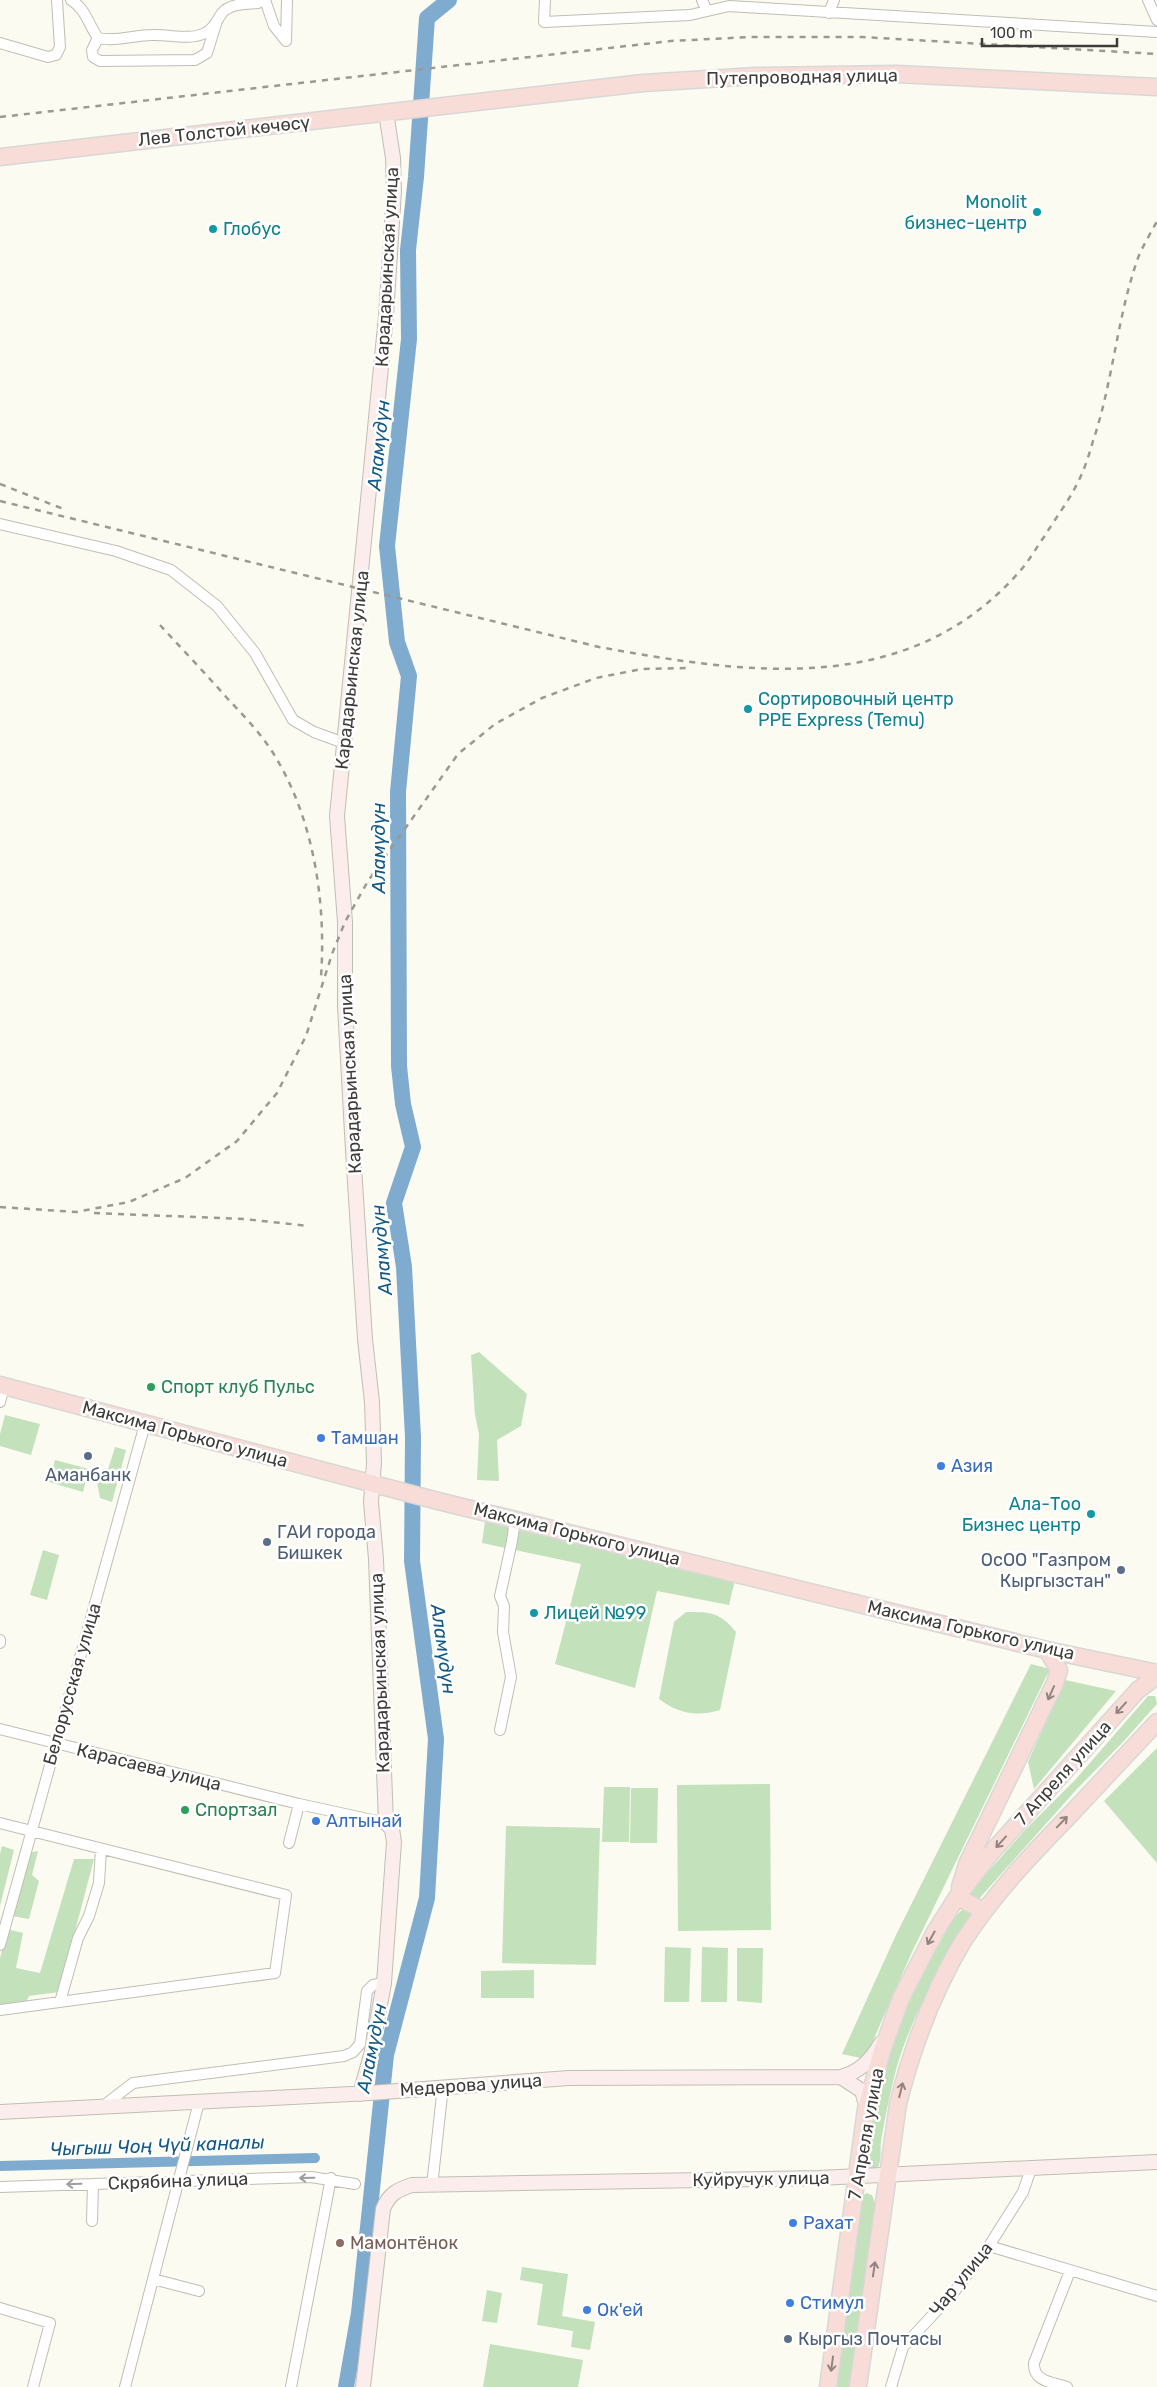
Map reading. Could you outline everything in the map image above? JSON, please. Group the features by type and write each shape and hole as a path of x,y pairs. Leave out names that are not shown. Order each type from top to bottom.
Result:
{"main road":[{"name":"Путепроводная улица","path":"448,105 643,83 756,76 897,74 1157,87"},
{"name":"Лев Толстой көчөсү","path":"0,156 448,105"},
{"name":"Максима Горького улица","path":"1,1391 145,1424 515,1520 1047,1650 1157,1674"},
{"path":"984,1911 957,1897 967,1864 1055,1683 1059,1670 1047,1650"},
{"name":"7 Апреля улица","path":"828,2387 861,2138 867,2108 890,2027 918,1963 957,1897 990,1854 1138,1690 1157,1674"},
{"name":"7 Апреля улица","path":"858,2387 892,2138 905,2073 921,2027 941,1981 984,1911 1018,1868 1157,1722"}],"street":[{"path":"0,43 48,57 56,55 60,47 57,0"},
{"path":"71,0 78,4 88,16 98,38"},
{"path":"98,38 92,50 93,57 100,61 195,60 207,53 223,11 239,4 258,3 261,0"},
{"path":"265,0 274,26 286,41 287,0"},
{"path":"545,0 544,22 690,15 732,3 829,13 1157,32"},
{"path":"702,0 707,11"},
{"path":"829,13 834,0"},
{"path":"1148,0 1157,20"},
{"path":"98,38 106,40 152,35 193,37 206,33 217,23"},
{"name":"Карадарьинская улица","path":"365,2093 384,1983 394,1842 392,1828 386,1823 376,1559 371,1502 374,1463 372,1402 365,1340 345,1006 346,922 337,816 361,589 390,260 394,191 392,111"},
{"path":"0,524 116,551 171,570 217,606 256,653 293,720 314,732 344,743"},
{"name":"Белорусская улица","path":"0,1945 30,1831 145,1424"},
{"path":"500,1730 511,1677 503,1632 504,1606 500,1596 515,1520"},
{"name":"Карасаева улица","path":"0,1729 298,1804 386,1823"},
{"path":"289,1843 298,1804"},
{"path":"0,1823 286,1895 275,1973 0,2010"},
{"path":"60,2002 78,1938 89,1916 99,1883 101,1849"},
{"path":"102,2107 133,2083 344,2056 353,2052 360,2044 368,1991 372,1985 384,1983"},
{"name":"Медерова улица","path":"0,2112 365,2093 568,2078 841,2077 858,2070 868,2063 890,2027"},
{"path":"841,2077 862,2091 867,2108"},
{"path":"432,2186 443,2086"},
{"path":"125,2387 180,2182 199,2102"},
{"name":"Куйручук улица","path":"363,2387 383,2209 386,2200 396,2190 412,2185 856,2177 1157,2162"},
{"name":"Чар улица","path":"891,2387 903,2347 954,2292 989,2246 1023,2192 1031,2169"},
{"name":"Скрябина улица","path":"0,2187 311,2177 331,2178 355,2184"},
{"path":"291,2387 331,2178"},
{"path":"92,2221 93,2184"},
{"path":"989,2246 1157,2296"},
{"path":"1067,2387 1039,2378 1034,2371 1034,2363 1070,2271"},
{"path":"154,2279 199,2291"},
{"path":"0,2308 50,2323 33,2387"}],"green space":[{"path":"479,1352 527,1394 521,1426 497,1440 499,1481 477,1480 479,1434 475,1415 471,1355"},
{"path":"5,1415 40,1424 31,1455 0,1446 0,1434"},
{"path":"115,1447 126,1450 112,1502 100,1498 96,1477 107,1473"},
{"path":"55,1460 89,1469 83,1492 49,1482"},
{"path":"485,1521 735,1580 729,1605 657,1591 635,1688 555,1664 581,1564 482,1543"},
{"path":"43,1550 59,1555 47,1600 30,1595"},
{"path":"686,1612 714,1614 725,1620 736,1632 720,1710 696,1714 688,1713 674,1708 659,1699 674,1622"},
{"path":"1031,1664 1050,1669 912,1952 865,2059 842,2054 896,1935"},
{"path":"1065,1680 1116,1691 1034,1789 1028,1762"},
{"path":"1148,1696 1155,1696 1157,1704 1077,1789 977,1901 969,1893 1025,1830 1075,1780"},
{"path":"1157,1748 1157,1863 1104,1801"},
{"path":"770,1784 771,1930 678,1931 677,1785"},
{"path":"604,1787 630,1787 629,1842 602,1842"},
{"path":"631,1788 658,1788 657,1843 630,1843"},
{"path":"506,1826 600,1828 596,1965 502,1963"},
{"path":"2,1846 14,1850 0,1906 0,1854"},
{"path":"38,1851 32,1875 39,1881 29,1919 12,1916 28,1853"},
{"path":"74,1859 94,1859 59,1992 29,1996 26,2002 0,2006 0,1958 7,1929 23,1933 16,1968 40,1973"},
{"path":"966,1908 971,1911 971,1915 929,1990 902,2050 886,2114 878,2167 871,2169 865,2167 868,2137 881,2078 901,2021 913,1994 949,1927 958,1913"},
{"path":"665,1947 691,1948 689,2002 664,2002"},
{"path":"702,1947 728,1948 727,2002 701,2002"},
{"path":"737,1948 763,1948 762,2003 737,2001"},
{"path":"534,1970 534,1998 481,1998 481,1971"},
{"path":"866,2193 872,2195 876,2205 851,2387 834,2387 862,2197"},
{"path":"522,2267 568,2274 562,2316 595,2322 590,2350 571,2347 573,2331 537,2325 543,2284 520,2280"},
{"path":"487,2290 502,2293 497,2323 482,2321"},
{"path":"490,2344 583,2360 578,2387 483,2387"}],"waterway":[{"name":"Аламүдүн","path":"346,2387 359,2313 386,2055 427,1898 436,1739 412,1561 413,1437 404,1267 394,1203 413,1147 403,1104 399,1066 398,792 409,676 397,642 387,546 409,339 408,250 416,177 427,18 449,0"},
{"name":"Чыгыш Чоң Чүй каналы","path":"0,2166 315,2158"}],"railway":[{"path":"0,117 671,41 751,37 862,37 1157,54"},
{"path":"0,501 599,647 711,665 768,669 823,667 877,658 928,641 976,612 1020,571 1066,504 1080,479 1100,419 1131,280 1140,253 1157,221"},
{"path":"0,484 66,510"},
{"path":"160,625 255,729 274,754 291,787 301,813 315,867 322,922 321,977"},
{"path":"0,1207 76,1212 129,1202 185,1178 237,1141 277,1093 306,1036 332,954 345,922 368,881 458,754 495,724 542,698 596,678 642,669 687,668"},
{"path":"94,1213 244,1219 309,1226"}],"place":[{"name":"Monolit бизнес-центр","path":"1037,212"},
{"name":"Глобус","path":"213,229"},
{"name":"Сортировочный центр PPE Express (Temu)","path":"748,709"},
{"name":"Спорт клуб Пульс","path":"151,1387"},
{"name":"Тамшан","path":"321,1438"},
{"name":"Аманбанк","path":"88,1456"},
{"name":"Азия","path":"941,1466"},
{"name":"Ала-Тоо Бизнес центр","path":"1091,1514"},
{"name":"ГАИ города Бишкек","path":"267,1542"},
{"name":"ОсОО \"Газпром Кыргызстан\"","path":"1121,1570"},
{"name":"Лицей №99","path":"534,1613"},
{"name":"Спортзал","path":"185,1810"},
{"name":"Алтынай","path":"316,1821"},
{"name":"Рахат","path":"793,2223"},
{"name":"Мамонтёнок","path":"340,2243"},
{"name":"Стимул","path":"790,2303"},
{"name":"Ок'ей","path":"587,2310"},
{"name":"Кыргыз Почтасы","path":"788,2339"}]}
